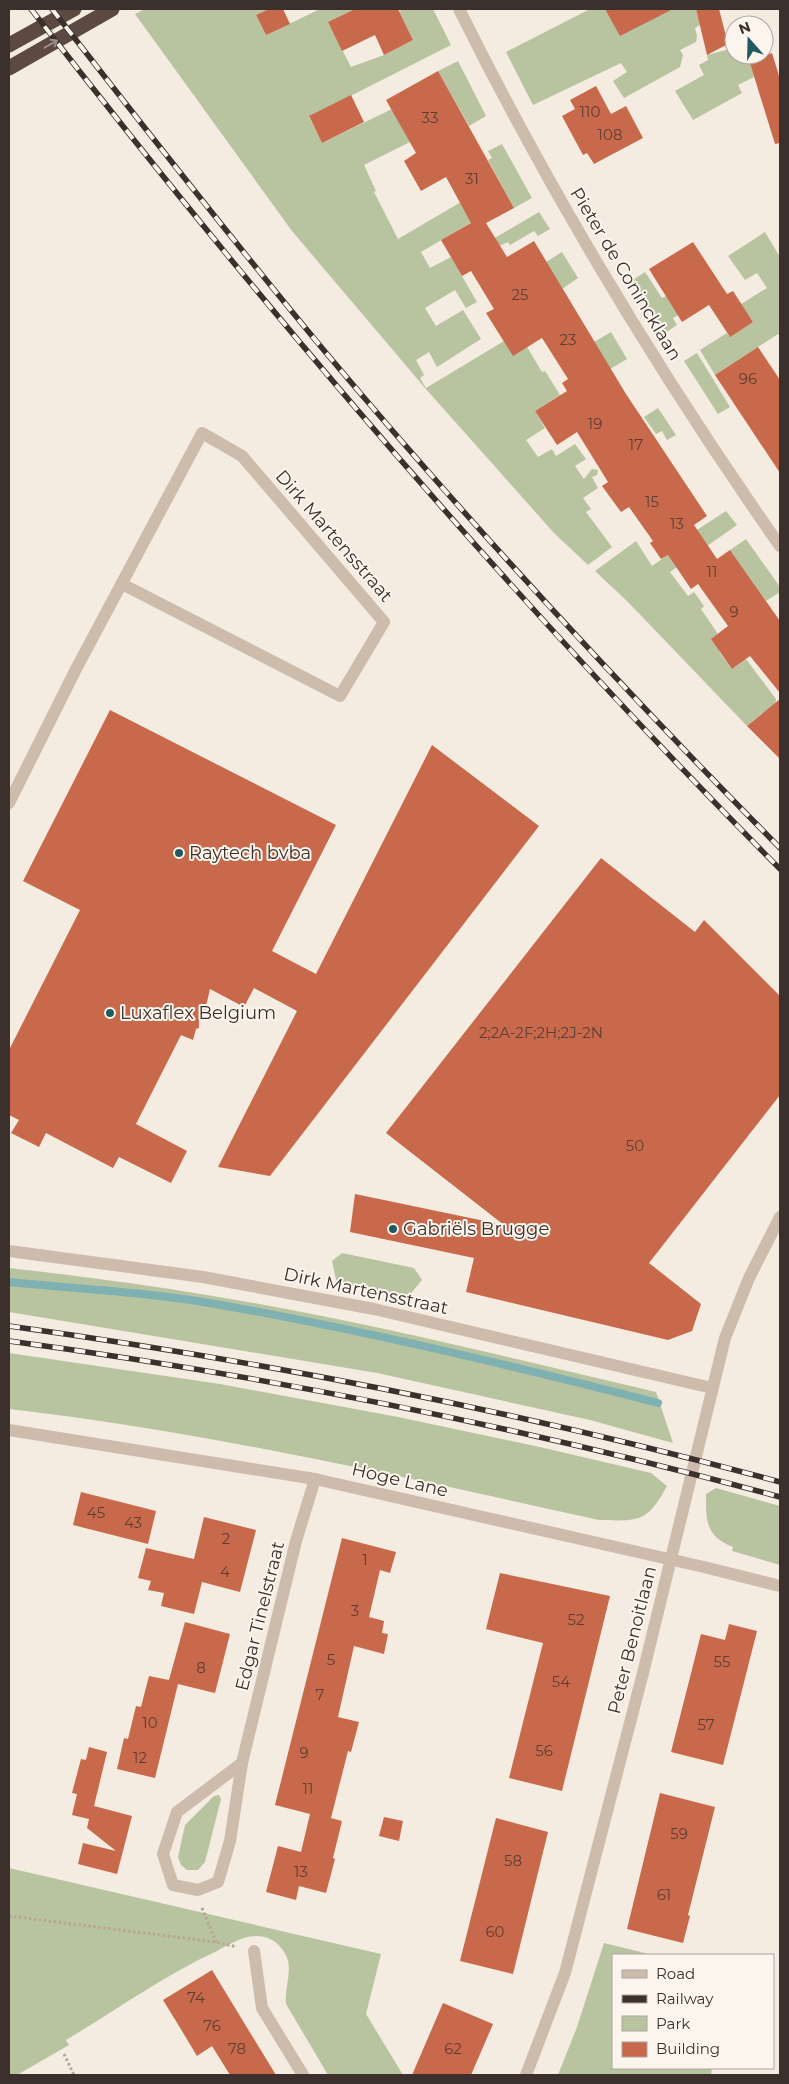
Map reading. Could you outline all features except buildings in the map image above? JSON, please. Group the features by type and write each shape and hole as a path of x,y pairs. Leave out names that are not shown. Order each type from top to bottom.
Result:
{"highway":[{"path":"9,45 74,9"},
{"path":"9,68 112,9"}],"street":[{"name":"Pieter de Conincklaan","path":"459,9 536,157 615,292 689,412 780,546"},
{"name":"Dirk Martensstraat","path":"9,803 122,584 202,432 242,456 384,622 340,696 122,584"},
{"name":"Peter Benoitlaan","path":"526,2075 565,1973 643,1673 725,1338 749,1278 780,1217"},
{"name":"Dirk Martensstraat","path":"9,1251 203,1277 374,1309 712,1388"},
{"name":"Hoge Lane","path":"9,1430 315,1479 670,1559 780,1586"},
{"name":"Edgar Tinelstraat","path":"195,1890 218,1882 230,1841 242,1763 296,1540 315,1479"},
{"path":"195,1890 173,1885 163,1854 176,1812 242,1763"},
{"path":"254,1951 262,2008 302,2075"}],"path":[{"path":"195,1890 216,1942"},
{"path":"9,1916 216,1942 254,1951"},
{"path":"64,2054 74,2075"}],"green space":[{"path":"145,9 269,9 256,15 266,35 320,9 355,9 328,22 351,67 384,55 413,40 399,11 404,9 433,9 451,45 309,117 322,143 392,109 410,142 364,165 376,191 374,192 398,239 461,202 472,222 421,252 430,268 451,257 477,302 466,308 455,290 425,308 436,326 463,310 481,339 437,367 429,352 416,360 424,375 420,378 426,388 504,341 527,347 542,372 545,371 560,395 535,411 545,428 526,440 538,457 552,449 556,456 575,444 586,459 575,466 584,479 592,469 598,470 597,475 592,477 598,488 583,498 591,509 586,512 612,547 588,565 554,533 425,388 292,231 135,14"},
{"path":"590,9 696,9 700,25 695,28 696,42 680,50 683,55 680,67 624,98 613,81 627,72 621,63 533,105 506,52"},
{"path":"724,51 724,65 751,65 754,77 738,85 742,93 693,120 675,91 704,75 699,65 708,60 707,55"},
{"path":"458,61 486,116 469,126 438,71"},
{"path":"502,144 532,198 514,208 488,160 492,158 488,151"},
{"path":"539,212 550,229 538,236 534,231 510,245 508,242 499,246 493,239"},
{"path":"765,232 780,257 780,336 778,334 715,375 700,350 727,333 729,336 753,322 741,304 767,288 757,273 745,280 728,256"},
{"path":"562,252 578,278 562,289 546,262"},
{"path":"645,272 662,298 666,296 678,315 673,318 677,325 665,333 633,280"},
{"path":"611,332 627,359 610,369 594,342"},
{"path":"697,353 730,407 718,414 684,361"},
{"path":"658,408 676,435 667,440 662,431 656,434 644,417"},
{"path":"726,511 737,525 670,572 688,596 694,592 704,606 701,609 718,634 720,653 732,669 746,659 776,699 774,718 762,713 747,726 627,601 595,571 636,541 652,566 688,541 686,537"},
{"path":"746,539 780,587 780,592 766,601 730,550"},
{"path":"342,1253 414,1268 422,1280 407,1298 337,1284 332,1261"},
{"path":"9,1268 170,1289 292,1310 535,1363 656,1392 673,1443 590,1420 377,1373 9,1312"},
{"path":"9,1353 220,1384 398,1417 651,1473 667,1486 654,1507 640,1517 624,1520 599,1520 379,1472 232,1443 158,1430 9,1409"},
{"path":"716,1488 780,1506 780,1565 732,1551 733,1547 717,1538 712,1532 707,1519 706,1494"},
{"path":"219,1795 221,1799 205,1862 198,1870 187,1870 181,1865 178,1857 185,1825 214,1796"},
{"path":"9,1868 381,1954 366,2014 403,2075 328,2075 286,2004 289,1969 286,1955 275,1942 258,1936 236,1941 178,1971 66,2040 69,2045 17,2075 9,2075"},
{"path":"604,1943 649,1954 612,1954 612,2069 712,2069 711,2075 558,2075 577,2027"}],"waterway":[{"path":"9,1282 164,1296 271,1314 437,1349 658,1403"}],"railway":[{"path":"31,9 209,232 392,451 583,663 680,767 780,869"},
{"path":"52,9 222,226 381,418 549,606 663,728 780,848"},
{"path":"9,1326 203,1356 397,1392 589,1434 780,1482"},
{"path":"9,1341 203,1370 397,1406 589,1448 780,1497"}],"place":[{"name":"Raytech bvba","path":"179,853"},
{"name":"Luxaflex Belgium","path":"110,1013"},
{"name":"Gabriëls Brugge","path":"393,1229"}]}
